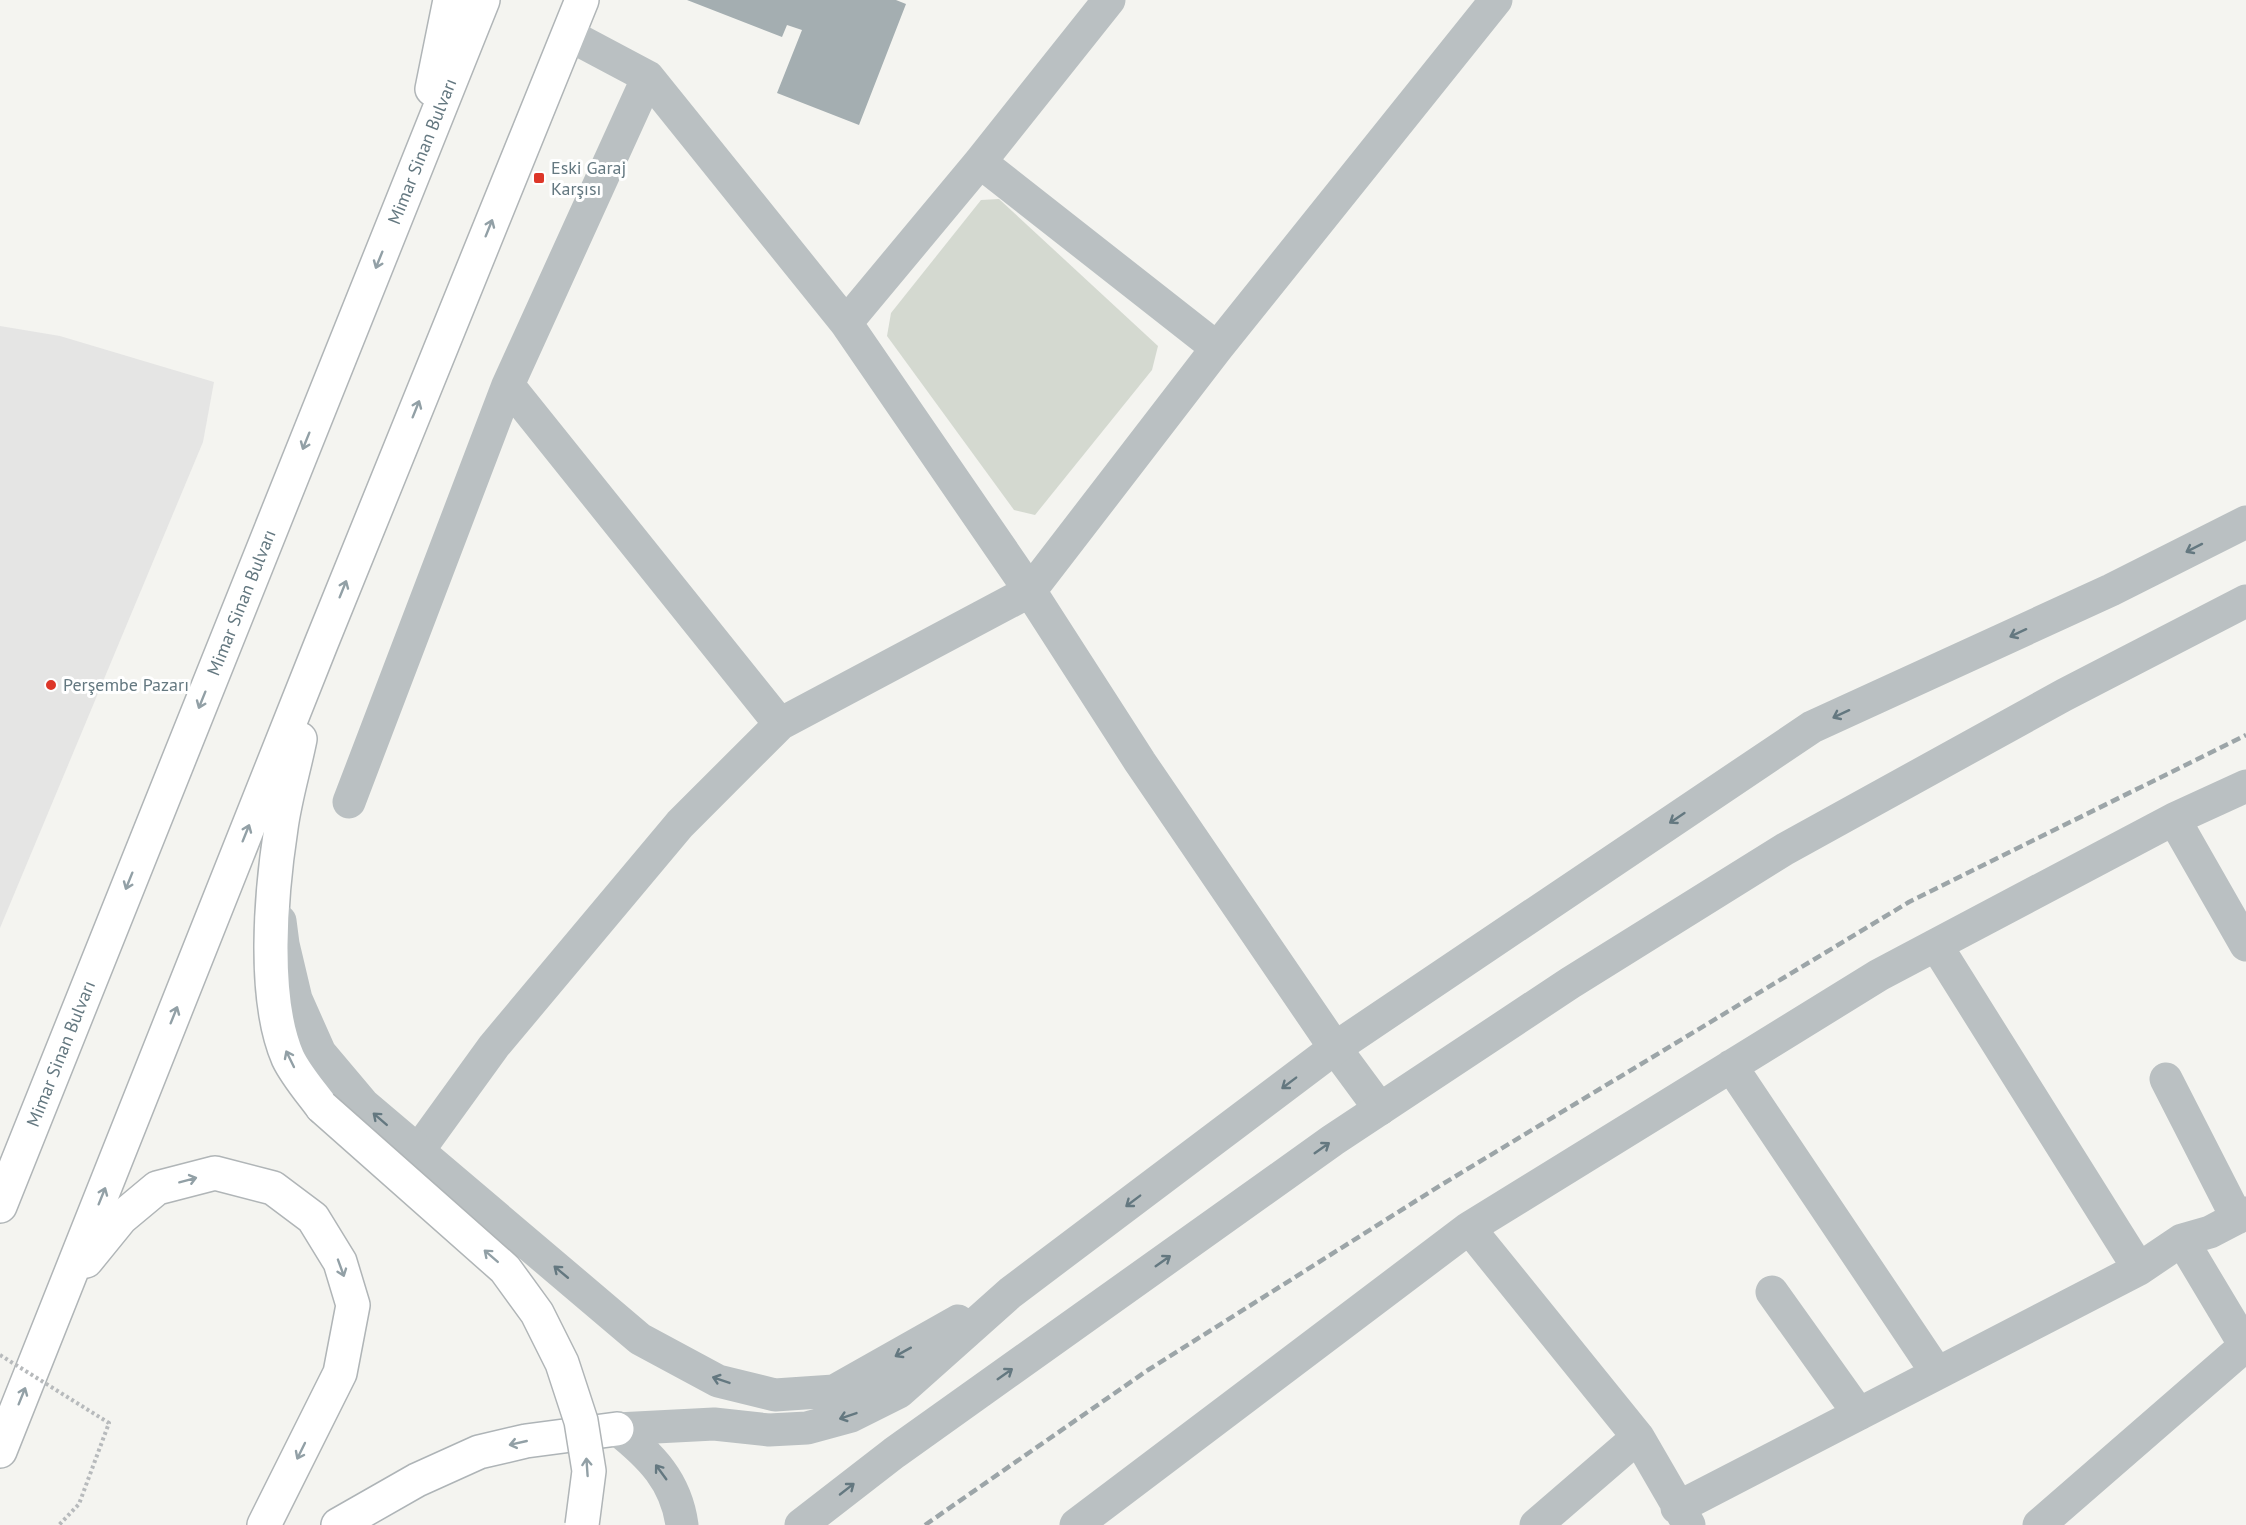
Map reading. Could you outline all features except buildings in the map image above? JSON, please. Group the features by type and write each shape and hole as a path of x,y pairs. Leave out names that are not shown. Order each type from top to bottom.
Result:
{"main road":[{"path":"416,167 450,0"},
{"name":"Mimar Sinan Bulvarı","path":"0,1206 483,0"},
{"path":"0,1451 321,644 582,0"},
{"path":"569,35 593,0"},
{"path":"321,644 281,828 271,947 275,1018 289,1060 322,1107 505,1269 537,1313 562,1363 581,1421 589,1471 582,1525"},
{"path":"67,1283 121,1218 157,1188 215,1173 273,1188 314,1218 340,1262 353,1305 340,1373 264,1525"},
{"path":"338,1525 417,1480 479,1452 526,1441 617,1429"}],"street":[{"path":"846,323 980,162 1109,0"},
{"path":"418,1151 494,1046 680,824 780,724 1030,591 1217,348 1496,0"},
{"path":"569,35 648,77 846,323 1030,591 1140,762 1335,1048 1380,1109"},
{"path":"348,802 508,385 648,77"},
{"path":"980,162 1217,348"},
{"path":"508,385 780,724"},
{"path":"617,1429 714,1424 769,1430 807,1428 851,1416 899,1392 1010,1293 1335,1048 1812,727 2111,590 2246,522"},
{"path":"801,1525 894,1453 1332,1140 1570,983 1785,849 2064,695 2246,601"},
{"path":"1090,1521 1469,1228 1879,975 2174,819 2246,786"},
{"path":"2174,819 2246,945"},
{"path":"275,885 283,944 296,999 320,1053 363,1104 640,1339 718,1381 775,1395 834,1391 1010,1293"},
{"path":"1936,945 2139,1269"},
{"path":"1731,1066 1937,1373"},
{"path":"1469,1228 1638,1437 1683,1516 1859,1414 2139,1269 2182,1240 2210,1232 2242,1216 2166,1079"},
{"path":"2039,1525 2246,1347 2182,1240"},
{"path":"1772,1292 1859,1414"},
{"path":"617,1429 644,1451 664,1474 679,1505 682,1525"},
{"path":"1536,1525 1638,1437"}],"path":[{"path":"0,1355 109,1423 79,1504 59,1525"}],"shaded area":[{"path":"999,199 1158,346 1152,370 1035,515 1014,510 887,336 891,313 981,200"},
{"name":"Perşembe Pazarı","path":"0,326 60,336 214,382 203,442 0,928"}],"railway":[{"path":"925,1525 1148,1370 1441,1185 1909,902 2246,735"}],"place":[{"name":"Eski Garaj Karşısı","path":"539,178"},
{"name":"Perşembe Pazarı","path":"51,685"}]}
